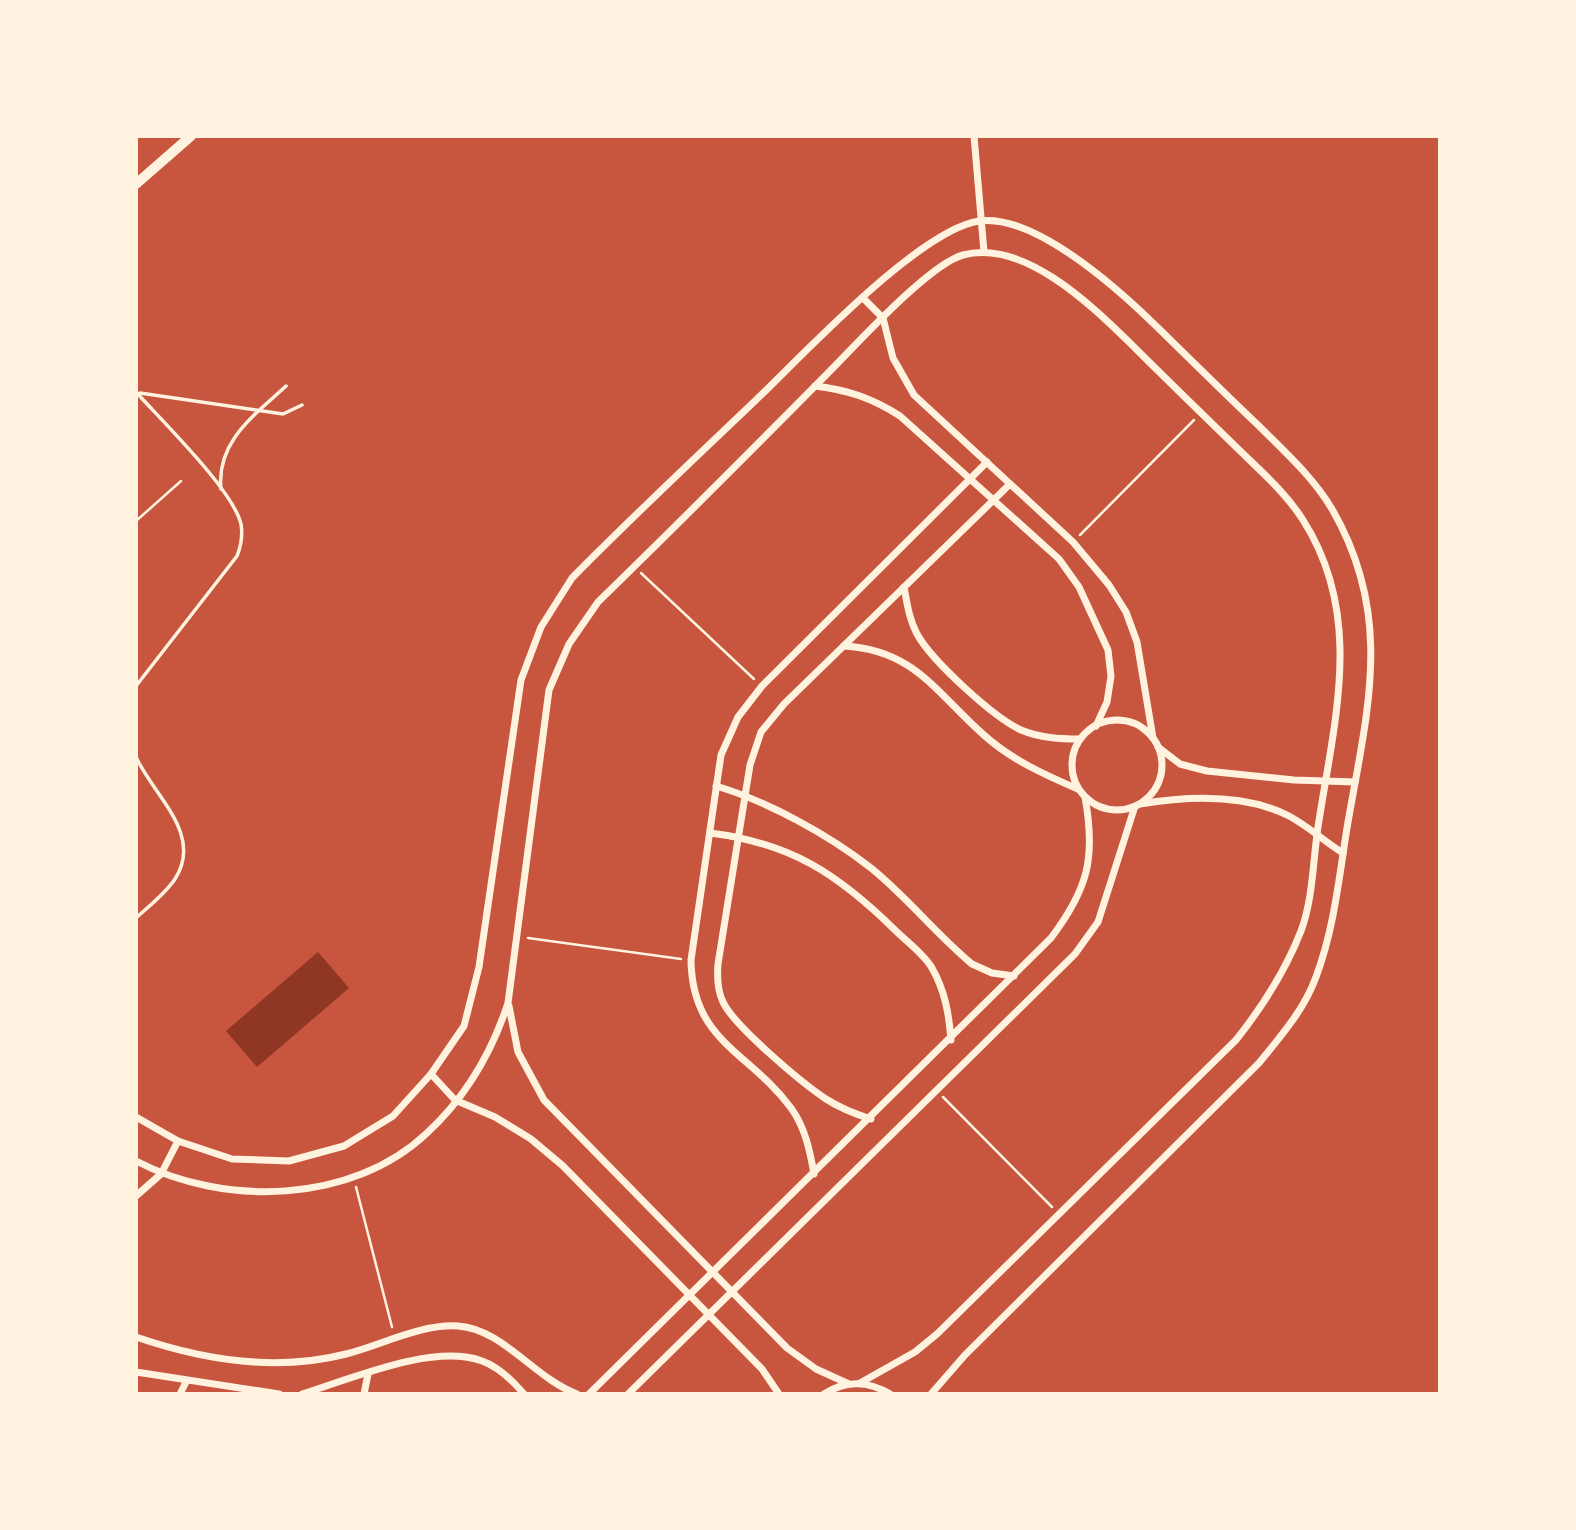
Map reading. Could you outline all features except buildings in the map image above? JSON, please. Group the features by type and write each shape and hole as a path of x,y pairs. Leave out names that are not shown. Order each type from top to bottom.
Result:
{"street":[{"path":"136,184 191,136"},
{"path":"974,136 984,252"},
{"path":"136,1117 177,1141 232,1159 289,1161 344,1146 393,1116 431,1074 464,1026 479,967 521,680 541,627 572,579 863,298 930,243 954,229 982,220 1013,225 1043,237 1133,303 1299,466 1330,505 1353,549 1364,585 1373,647 1369,696 1330,930 1315,979 1292,1024 1259,1063 965,1355 930,1394"},
{"path":"136,1161 161,1174 225,1190 290,1191 353,1177 392,1159 427,1133 479,1071 497,1038 508,1003 549,690 576,633 598,602 883,318 941,265 961,255 984,252 1009,256 1033,265 1054,278 1114,328 1274,484 1302,519 1323,559 1337,601 1342,646 1339,691 1303,925 1286,966 1264,1005 1236,1040 937,1334 915,1352 860,1383 849,1384 824,1394"},
{"path":"628,1394 1075,954 1098,922 1137,805 1152,794 1160,779 1162,763 1153,738 1137,642 1126,612 1109,585 1073,542 914,395 893,358 883,318 863,298"},
{"path":"815,386 845,390 873,399 900,416 1059,559 1096,618 1108,650 1111,676 1107,702 1096,726"},
{"path":"814,1174 806,1139 790,1107 720,1038 702,1014 692,986 691,960 721,755 738,717 762,686 987,462"},
{"path":"871,1119 848,1111 807,1085 736,1020 723,1002 717,980 744,794 761,732 784,704 1010,484"},
{"path":"904,587 908,611 917,635 932,654 996,715 1022,730 1051,738 1080,739"},
{"path":"844,646 872,648 897,657 986,737 1014,758 1078,789 1086,797 1109,809 1204,797 1261,805 1290,817 1343,853"},
{"path":"1078,789 1072,772 1073,755 1080,739 1096,726 1111,721 1127,722 1141,728 1153,738"},
{"path":"1158,747 1180,764 1208,771 1355,782"},
{"path":"716,786 744,794 823,837 872,869 972,964 992,973 1014,976"},
{"path":"589,1394 871,1119 1051,938 1074,908 1088,873 1092,835 1086,797"},
{"path":"710,833 761,841 824,869 860,896 931,965 943,989 951,1040"},
{"path":"508,1003 518,1052 544,1100 787,1348 816,1369 849,1384"},
{"path":"431,1074 455,1100 495,1117 531,1139 563,1166 762,1369 779,1394"},
{"path":"136,1196 161,1174 177,1141"},
{"path":"136,1337 177,1351 232,1361 287,1362 342,1355 427,1328 460,1326 492,1336 539,1374 577,1394"},
{"path":"302,1394 431,1357 457,1355 483,1361 506,1375 524,1394"},
{"path":"136,1372 186,1382 279,1394"},
{"path":"364,1394 368,1374"},
{"path":"180,1394 186,1382"},
{"path":"860,1383 890,1394"}],"lane":[{"path":"221,489 220,471 228,447 286,386"},
{"path":"137,393 259,412 287,414 302,405"},
{"path":"136,686 237,556 242,537 241,524 221,489 137,393"},
{"path":"136,757 174,816 181,834 183,853 174,881 136,918"}],"path":[{"path":"1073,542 1202,413"},
{"path":"136,521 181,481"},
{"path":"634,567 762,686"},
{"path":"518,936 691,960"},
{"path":"936,1090 1059,1214"},
{"path":"353,1177 396,1340"}],"shaded area":[{"path":"318,952 349,988 257,1067 226,1031"}]}
